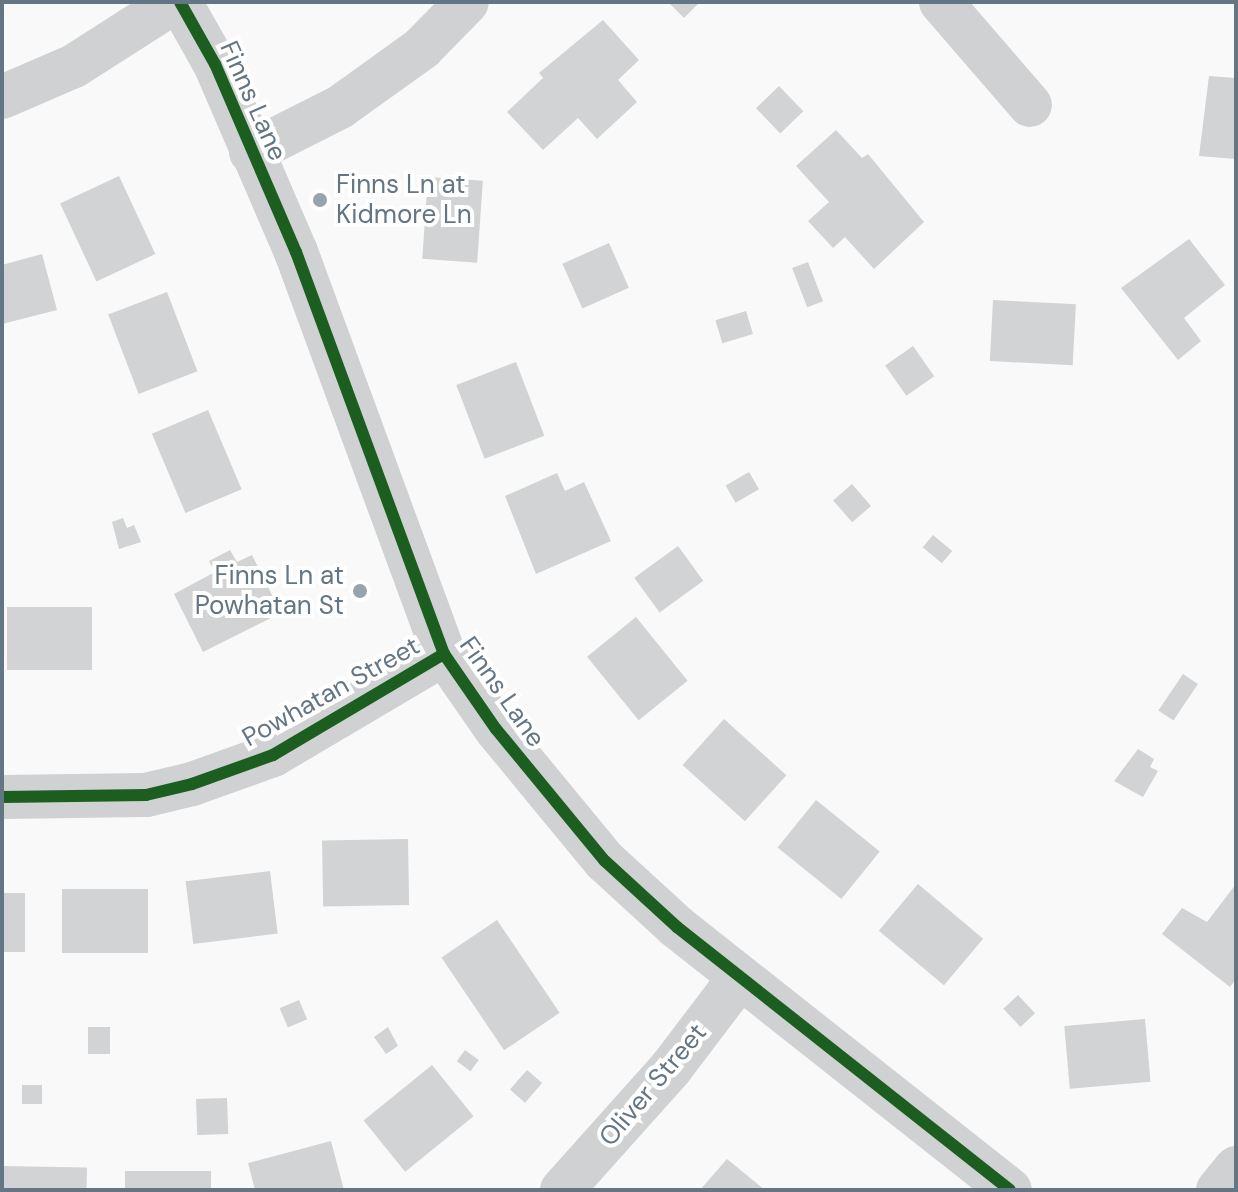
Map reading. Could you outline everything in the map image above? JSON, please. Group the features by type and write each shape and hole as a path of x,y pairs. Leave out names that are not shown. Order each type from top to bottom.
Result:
{"street":[{"path":"2,97 74,66 174,2"},
{"name":"Finns Lane","path":"180,2 296,252 444,654 496,729 605,861 740,977 1010,1190"},
{"path":"251,152 340,107 422,48 467,2"},
{"path":"941,2 1030,105"},
{"name":"Powhatan Street","path":"2,797 146,795 192,784 273,755 444,654"},
{"name":"Oliver Street","path":"562,1190 671,1068 740,977"},
{"path":"1218,1190 1236,1168"}],"building":[{"path":"668,2 700,2 684,18"},
{"path":"603,20 639,60 618,80 637,102 597,139 578,118 543,150 507,112 543,78 539,73"},
{"path":"1209,76 1236,78 1236,159 1199,156"},
{"path":"779,86 803,111 780,133 756,108"},
{"path":"836,130 862,158 868,154 924,222 874,269 845,237 833,248 808,221 829,202 796,166"},
{"path":"119,176 155,254 96,281 60,203"},
{"path":"428,177 483,181 477,263 422,259"},
{"path":"1189,239 1225,285 1184,318 1201,341 1178,360 1121,288"},
{"path":"609,243 629,288 582,309 562,264"},
{"path":"42,254 57,310 2,324 2,265"},
{"path":"808,262 823,301 807,307 792,268"},
{"path":"167,292 197,371 139,394 108,315"},
{"path":"993,300 1076,304 1073,365 990,361"},
{"path":"746,311 753,334 722,343 715,320"},
{"path":"913,346 934,376 906,396 885,366"},
{"path":"516,362 544,436 485,459 456,385"},
{"path":"208,410 242,489 185,513 152,434"},
{"path":"749,472 759,489 736,503 726,486"},
{"path":"557,473 565,491 584,482 611,541 536,574 505,496"},
{"path":"852,484 871,506 852,522 833,500"},
{"path":"123,518 127,528 134,525 141,542 119,549 112,522"},
{"path":"933,535 952,551 942,563 923,547"},
{"path":"678,546 703,581 660,613 634,578"},
{"path":"230,550 237,562 252,555 281,613 203,652 174,594 215,572 209,561"},
{"path":"7,607 92,607 92,670 7,670"},
{"path":"636,617 688,681 639,720 587,657"},
{"path":"1183,674 1198,684 1173,721 1158,710"},
{"path":"724,719 786,775 745,821 683,765"},
{"path":"1138,749 1154,759 1150,767 1158,771 1143,797 1114,781"},
{"path":"816,800 880,852 841,899 778,847"},
{"path":"408,839 409,905 323,906 322,841"},
{"path":"270,871 278,934 193,944 186,881"},
{"path":"918,884 983,939 944,985 879,931"},
{"path":"1236,884 1236,979 1230,987 1162,934 1182,908 1207,922"},
{"path":"62,889 148,889 148,953 62,953"},
{"path":"2,893 25,893 25,952 2,952"},
{"path":"497,920 560,1013 504,1050 441,957"},
{"path":"1018,995 1035,1013 1020,1027 1003,1009"},
{"path":"299,1000 307,1019 288,1028 280,1008"},
{"path":"1145,1019 1150,1082 1070,1089 1064,1026"},
{"path":"88,1027 110,1027 110,1054 88,1054"},
{"path":"388,1027 398,1046 386,1054 374,1037"},
{"path":"465,1050 479,1060 471,1071 457,1061"},
{"path":"432,1065 474,1116 405,1172 364,1120"},
{"path":"527,1070 542,1083 525,1103 510,1090"},
{"path":"22,1085 42,1085 42,1104 22,1104"},
{"path":"227,1098 228,1134 197,1135 196,1099"},
{"path":"331,1141 344,1190 255,1190 248,1163"},
{"path":"727,1159 765,1190 700,1190"},
{"path":"2,1166 87,1167 87,1190 2,1190"},
{"path":"125,1171 211,1171 211,1190 125,1190"}],"cycle path":[{"path":"180,2 215,64 296,252 444,654 496,729 605,861 677,927 1010,1190"},
{"path":"2,797 146,795 192,784 273,755 444,654"}],"place":[{"name":"Finns Ln at Kidmore Ln","path":"320,200"},
{"name":"Finns Ln at Powhatan St","path":"360,591"}]}
